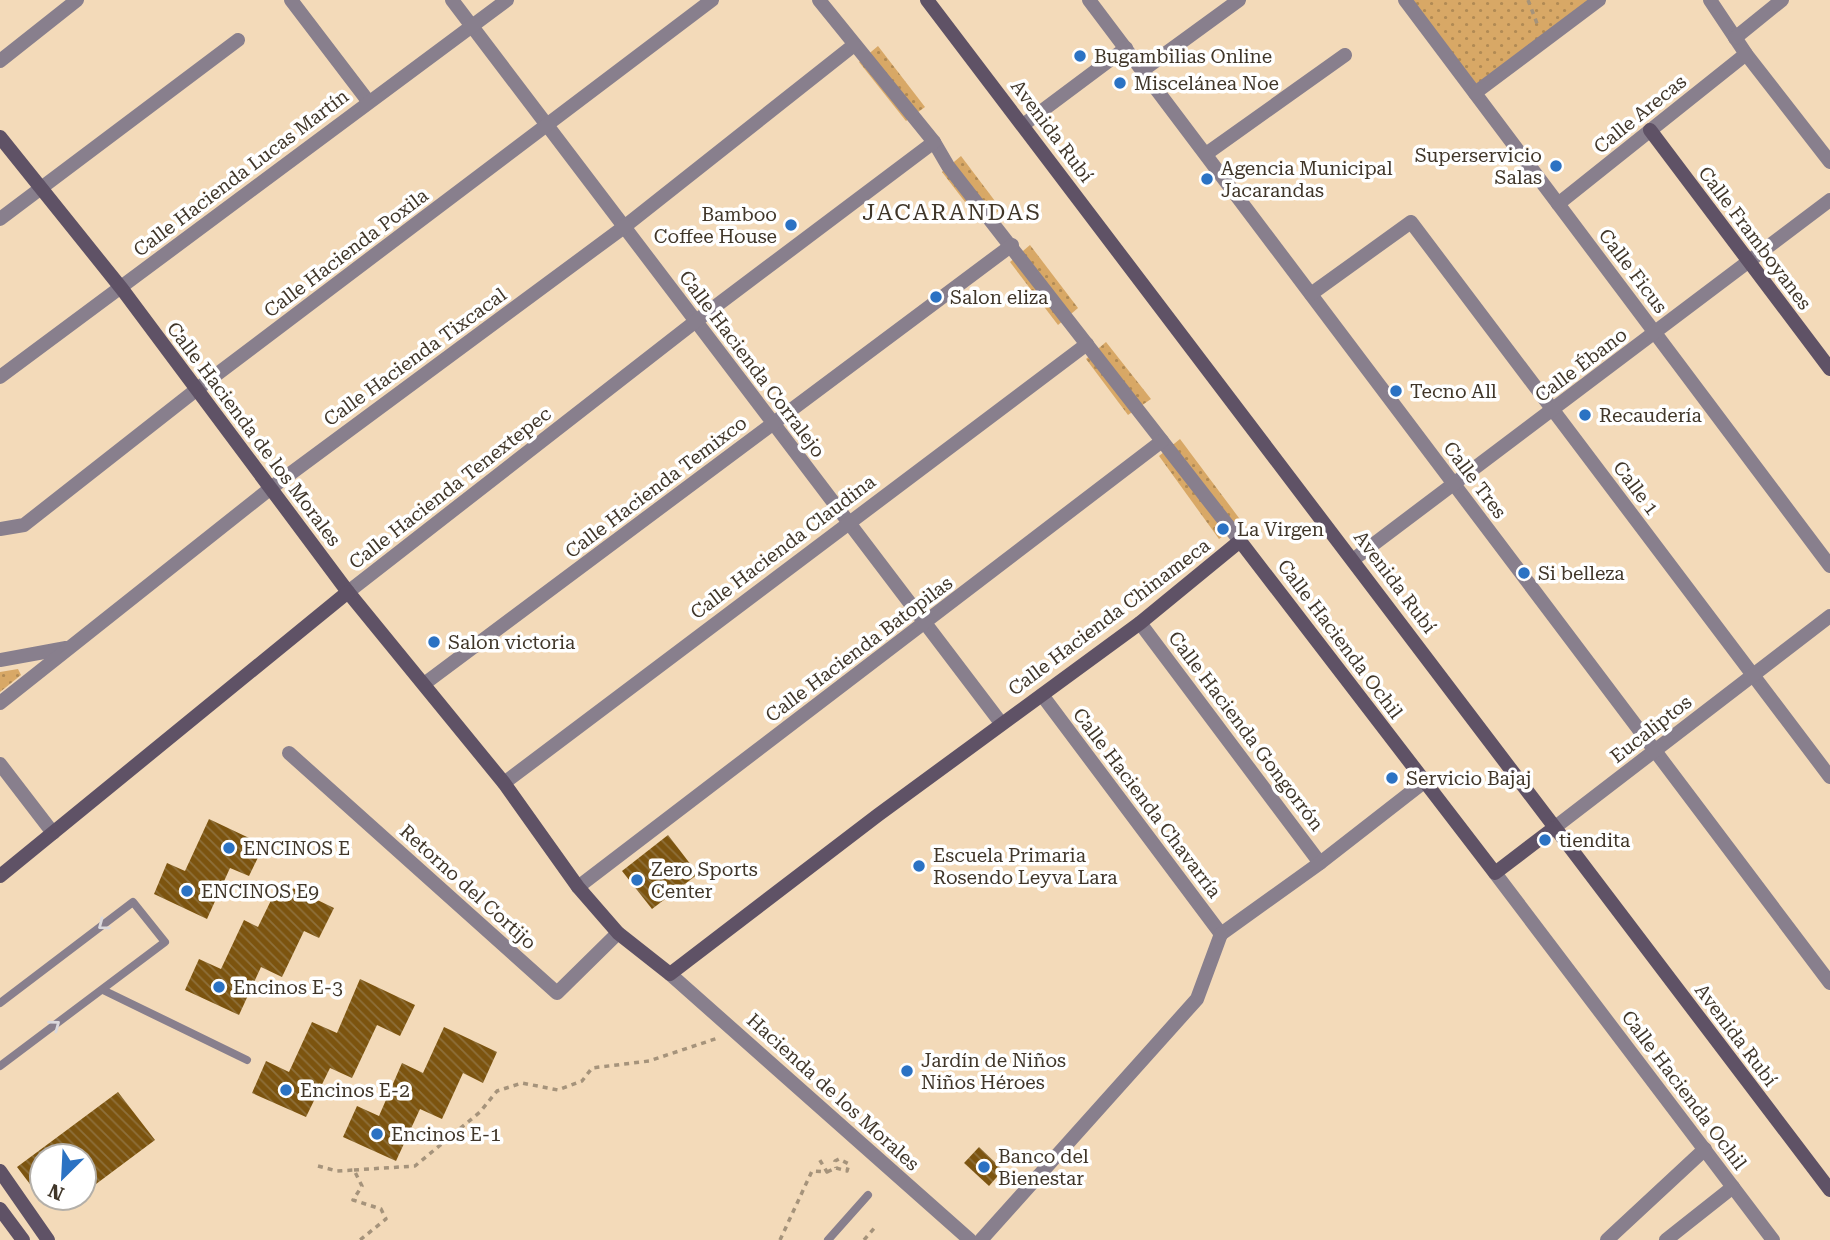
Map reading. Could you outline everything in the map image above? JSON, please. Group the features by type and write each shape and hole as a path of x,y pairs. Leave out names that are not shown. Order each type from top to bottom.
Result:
{"street":[{"path":"0,61 77,0"},
{"path":"292,0 368,101"},
{"name":"Calle Hacienda Corralejo","path":"452,0 1001,723"},
{"name":"Calle Hacienda Lucas Martín","path":"0,377 122,289 368,101 507,0"},
{"name":"Calle Hacienda Poxila","path":"0,529 24,525 196,390 712,0"},
{"name":"Calle Hacienda Ochil","path":"819,0 911,118 934,142 990,219 1496,873 1773,1240"},
{"name":"Avenida Rubí","path":"927,0 1354,559 1554,828 1830,1190"},
{"name":"Calle Tres","path":"1089,0 1830,983"},
{"path":"1143,70 1239,0"},
{"name":"Calle Ficus","path":"1405,0 1830,566"},
{"path":"1475,93 1599,0"},
{"path":"1710,0 1746,54 1830,163"},
{"path":"1735,38 1782,0"},
{"path":"0,219 238,40"},
{"name":"Calle Hacienda Tixcacal","path":"0,703 271,488 624,227 854,45"},
{"path":"1023,125 1126,48"},
{"name":"Calle Arecas","path":"1558,204 1746,54"},
{"path":"1206,154 1345,55"},
{"name":"Calle Framboyanes","path":"1650,130 1830,369"},
{"name":"Calle Hacienda de los Morales","path":"0,137 122,289 348,592 503,783 578,887 618,933 670,974"},
{"name":"Calle Hacienda Tenextepec","path":"0,876 348,592 696,321 934,142"},
{"name":"Calle Ébano","path":"1354,559 1830,200"},
{"name":"Calle 1","path":"1311,295 1411,222 1830,777"},
{"name":"Calle Hacienda Temixco","path":"425,684 1012,245"},
{"name":"Calle Hacienda Claudina","path":"503,783 1087,344"},
{"name":"Calle Hacienda Batopilas","path":"578,887 1162,441"},
{"name":"Calle Hacienda Chinameca","path":"670,974 1001,723 1140,623 1240,541"},
{"name":"Eucaliptos","path":"1496,873 1830,616"},
{"name":"Calle Hacienda Gongorrón","path":"1140,623 1320,863"},
{"path":"0,660 67,648"},
{"name":"Calle Hacienda Chavarría","path":"1042,695 1222,934"},
{"name":"Retorno del Cortijo","path":"289,753 557,993 618,933"},
{"path":"0,764 53,833"},
{"path":"981,1240 1197,999 1222,934 1320,863 1424,782"},
{"name":"Hacienda de los Morales","path":"670,974 970,1240"},
{"path":"1607,1240 1706,1149"},
{"path":"0,1171 48,1240"},
{"path":"1666,1240 1734,1187"},
{"path":"0,1209 23,1240"}],"lane":[{"path":"0,1003 133,902 165,942 0,1066"},
{"path":"103,990 247,1060"},
{"path":"828,1240 868,1195"}],"path":[{"path":"1528,0 1544,41"},
{"path":"318,1166 337,1171 415,1166 480,1112 497,1091 522,1083 558,1090 582,1081 592,1068 649,1061 737,1032"},
{"path":"818,1157 827,1172"},
{"path":"780,1240 811,1171 827,1172 836,1168 847,1171 849,1164 839,1159 835,1161 836,1168"},
{"path":"354,1170 362,1186 353,1200 381,1209 386,1219 360,1240"},
{"path":"864,1240 877,1225"}],"shaded area":[{"path":"1405,0 1599,0 1475,93"},
{"path":"878,46 925,107 906,121 859,62"},
{"path":"961,156 1001,209 982,224 942,172"},
{"path":"1030,245 1078,308 1058,325 1010,262"},
{"path":"1106,342 1151,399 1128,415 1086,359"},
{"path":"1180,439 1242,522 1219,539 1159,456"},
{"path":"18,669 21,675 0,692 0,672"}],"building":[{"path":"209,819 264,845 249,876 230,868 207,919 154,894 167,863 185,871"},
{"path":"668,835 698,874 652,909 622,871"},
{"path":"280,882 334,908 319,938 304,931 282,977 261,967 239,1015 185,990 199,959 221,969 244,920 258,927"},
{"path":"360,979 415,1005 400,1036 377,1025 352,1078 330,1068 306,1117 252,1093 266,1061 289,1072 312,1022 337,1033"},
{"path":"444,1027 497,1052 483,1083 463,1073 442,1119 420,1109 396,1161 343,1137 357,1106 379,1116 402,1063 423,1073"},
{"path":"118,1092 155,1140 98,1183 98,1142 51,1142"},
{"name":"Banco del Bienestar","path":"979,1147 1003,1170 989,1186 964,1163"},
{"path":"28,1159 28,1182 17,1167"}],"place":[{"name":"Bugambilias Online","path":"1080,56"},
{"name":"Miscelánea Noe","path":"1120,83"},
{"name":"Superservicio Salas","path":"1556,166"},
{"name":"Agencia Municipal Jacarandas","path":"1207,179"},
{"name":"Bamboo Coffee House","path":"791,225"},
{"name":"Salon eliza","path":"936,297"},
{"name":"Tecno All","path":"1396,391"},
{"name":"Recaudería","path":"1585,415"},
{"name":"La Virgen","path":"1223,529"},
{"name":"Si belleza","path":"1524,573"},
{"name":"Salon victoria","path":"434,642"},
{"name":"Servicio Bajaj","path":"1392,778"},
{"name":"tiendita","path":"1545,840"},
{"name":"ENCINOS E","path":"229,848"},
{"name":"Escuela Primaria Rosendo Leyva Lara","path":"919,866"},
{"name":"Zero Sports Center","path":"637,880"},
{"name":"ENCINOS E9","path":"187,891"},
{"name":"Encinos E-3","path":"219,987"},
{"name":"Jardín de Niños Niños Héroes","path":"907,1071"},
{"name":"Encinos E-2","path":"286,1090"},
{"name":"Encinos E-1","path":"377,1134"},
{"name":"Banco del Bienestar","path":"984,1167"}],"district":[{"name":"JACARANDAS","path":"952,212"}]}
